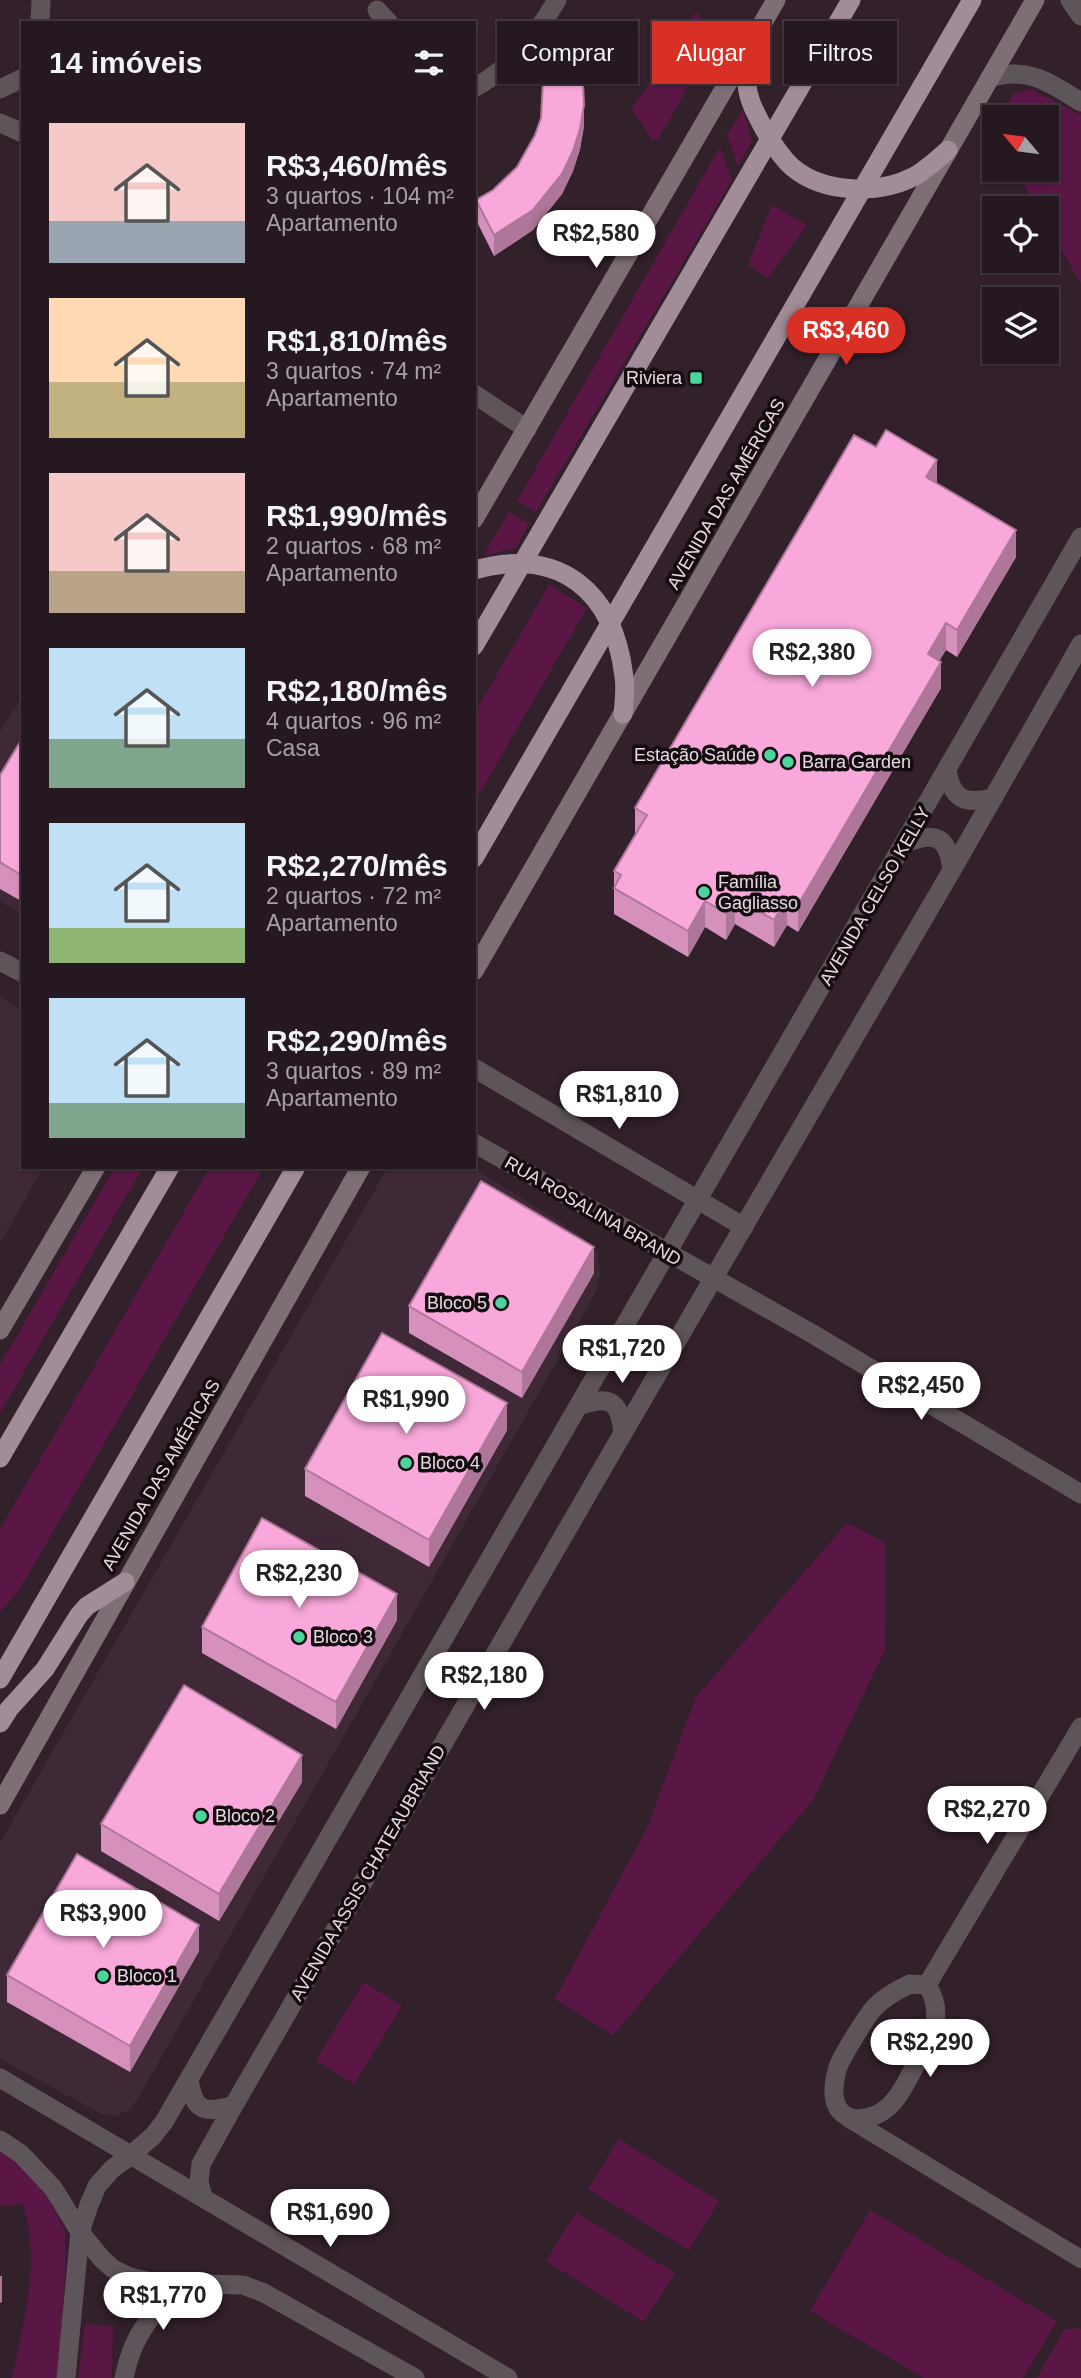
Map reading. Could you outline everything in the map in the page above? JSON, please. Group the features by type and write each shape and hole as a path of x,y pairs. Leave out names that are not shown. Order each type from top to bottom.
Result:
{"highway":[{"path":"476,643 851,0"},
{"name":"AVENIDA DAS AMÉRICAS","path":"476,855 972,0"},
{"path":"749,84 749,97 770,140 792,166 810,178 835,187 862,188 898,183 913,177 948,150"},
{"path":"476,570 523,564 550,567 577,580 597,600 610,623 625,680 623,715"},
{"path":"0,1458 169,1169"},
{"path":"0,1679 295,1169"},
{"path":"0,1723 45,1669 79,1615 87,1606 125,1582"}],"main road":[{"path":"764,21 776,0"},
{"name":"AVENIDA DAS AMÉRICAS","path":"476,968 1035,0"},
{"path":"476,516 728,84"},
{"path":"0,1330 95,1169"},
{"name":"AVENIDA DAS AMÉRICAS","path":"0,1805 360,1169"}],"street":[{"path":"40,21 41,0"},
{"path":"476,87 509,65 540,27 557,0"},
{"path":"1070,0 1081,16"},
{"path":"990,78 1011,73 1042,78 1081,102"},
{"path":"0,89 21,79"},
{"path":"0,123 21,132"},
{"path":"476,395 527,429"},
{"name":"AVENIDA CELSO KELLY","path":"667,1253 1081,537"},
{"path":"476,1069 744,1227 1081,644"},
{"path":"947,771 950,787 961,799 974,802 993,798"},
{"path":"906,843 923,836 938,838 950,850 952,870"},
{"path":"0,961 21,972"},
{"name":"RUA ROSALINA BRAND","path":"476,1144 811,1333 1081,1494"},
{"name":"AVENIDA ASSIS CHATEAUBRIAND","path":"203,2197 199,2182 201,2164 233,2105 744,1227"},
{"path":"66,2378 80,2232 97,2186 112,2169 153,2136 164,2122 667,1253"},
{"path":"578,1406 599,1400 612,1403 621,1415 622,1433"},
{"path":"927,1985 1081,1727"},
{"path":"927,1985 909,1983 894,1991 874,2009 838,2066 834,2090 837,2107 848,2118 1081,2259"},
{"path":"848,2118 864,2120 881,2113 894,2101 932,2035 936,2016 935,1998 927,1985"},
{"path":"0,2078 203,2197 486,2371 508,2378"},
{"path":"189,2079 192,2097 202,2109 214,2111 233,2105"},
{"path":"0,2140 21,2154 53,2188 80,2232 100,2258 113,2269 130,2277 155,2283 243,2285 264,2293 415,2378"},
{"path":"124,2378 135,2344 148,2319 188,2282"}],"shaded area":[{"path":"696,12 704,21 690,21"},
{"path":"652,79 652,84 690,84 658,139 652,140 632,109"},
{"path":"1031,89 1081,115 1081,284 1059,246 1059,196 1030,196 1023,182 1059,182 1059,105 1007,105 1013,94"},
{"path":"743,109 752,141 738,166 727,135"},
{"path":"720,147 732,180 536,512 517,501"},
{"path":"772,205 807,225 768,278 748,265"},
{"path":"509,512 529,524 516,548 484,555"},
{"path":"549,585 587,608 476,800 476,711"},
{"path":"21,698 21,914 0,901 0,732"},
{"path":"0,997 21,1010 21,1169 42,1169 0,1244"},
{"path":"114,1169 142,1169 0,1413 0,1365"},
{"path":"209,1169 263,1169 20,1589 0,1612 0,1529"},
{"path":"387,1169 475,1169 585,1238 598,1254 600,1273 596,1292 137,2100 130,2109 116,2116 101,2114 0,2059 0,1843"},
{"path":"847,1523 886,1543 885,1650 813,1800 613,2035 555,1999 647,1828 696,1697"},
{"path":"364,1982 402,2006 354,2084 316,2060"},
{"path":"619,2139 719,2201 689,2250 588,2189"},
{"path":"0,2152 16,2161 46,2192 65,2231 65,2276 58,2378 12,2378 29,2291 31,2247 23,2204 0,2206"},
{"path":"870,2210 1057,2321 1023,2378 924,2378 810,2311"},
{"path":"576,2212 675,2273 644,2322 546,2261"},
{"path":"85,2324 113,2326 112,2378 78,2378"},
{"path":"1079,2328 1081,2378 1037,2378 1064,2330"}],"building":[{"path":"543,84 583,84 584,105 580,129 562,174 533,210 494,235 476,200 493,190 517,167 541,118"},
{"name":"Barra Garden","path":"886,430 937,460 926,477 1016,530 957,630 946,623 928,654 941,662 798,905 787,898 774,920 735,897 726,913 705,901 688,931 614,888 621,875 614,871 647,815 635,808 854,435 876,447"},
{"path":"21,740 21,875 0,862 0,775"},
{"name":"Bloco 5","path":"481,1181 594,1247 522,1372 409,1306"},
{"name":"Bloco 4","path":"382,1333 507,1403 429,1540 305,1469"},
{"name":"Bloco 3","path":"262,1518 397,1594 336,1702 202,1627"},
{"name":"Bloco 2","path":"184,1685 302,1755 219,1894 101,1824"},
{"name":"Bloco 1","path":"77,1854 199,1925 130,2046 7,1975"}],"place":[{"name":"Riviera","path":"696,378"},
{"name":"Estação Saúde","path":"770,755"},
{"name":"Barra Garden","path":"788,762"},
{"name":"Família Gagliasso","path":"704,892"},
{"name":"Bloco 5","path":"501,1303"},
{"name":"Bloco 4","path":"406,1463"},
{"name":"Bloco 3","path":"299,1637"},
{"name":"Bloco 2","path":"201,1816"},
{"name":"Bloco 1","path":"103,1976"}]}
